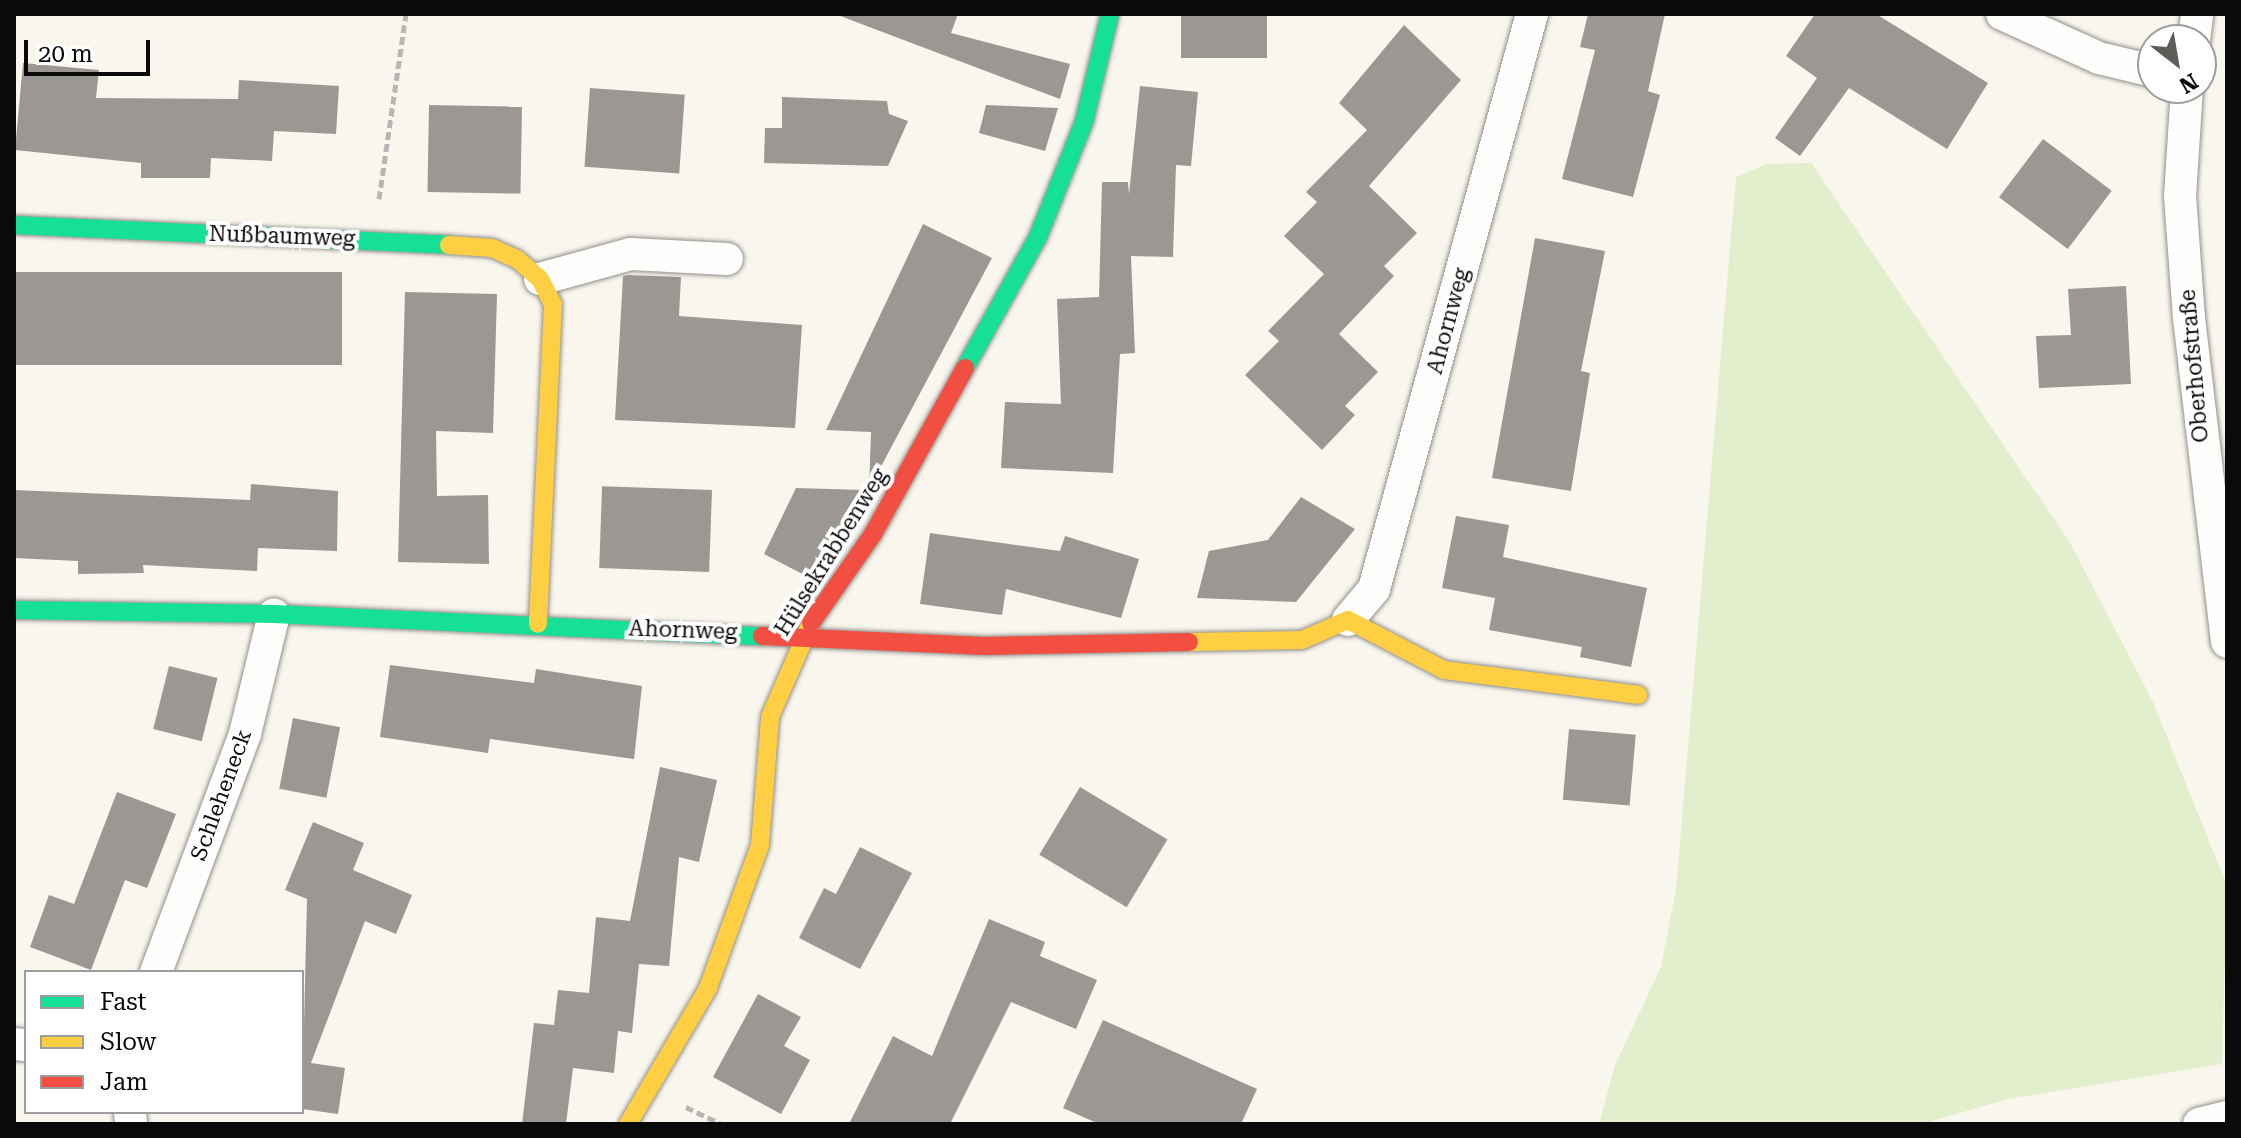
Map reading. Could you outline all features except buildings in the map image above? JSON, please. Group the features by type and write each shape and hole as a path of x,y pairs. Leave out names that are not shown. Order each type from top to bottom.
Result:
{"street":[{"name":"Hülsekrabbenweg","path":"628,1124 708,988 760,845 770,717 804,634 873,534 1038,237 1084,122 1110,14"},
{"name":"Ahornweg","path":"14,610 274,614 804,634 984,646 1302,640 1348,620 1374,589 1532,14"},
{"path":"2002,14 2099,58 2137,67"},
{"name":"Oberhofstraße","path":"2186,104 2180,196 2187,287 2227,642"},
{"name":"Nußbaumweg","path":"14,225 492,248 540,279"},
{"path":"538,624 553,304 540,279 631,254 727,259"},
{"name":"Schleheneck","path":"157,970 245,734 274,614"},
{"path":"1348,620 1444,670 1638,695"},
{"path":"2199,1124 2227,1117"}],"path":[{"path":"373,240 406,14"}],"green space":[{"path":"1811,163 2069,541 2153,702 2227,886 2222,1064 2008,1099 1922,1124 1599,1124 1615,1065 1661,967 1676,889 1736,177 1766,164"}],"traffic: fast":[{"path":"965,368 1038,237 1084,122 1110,14"},
{"path":"14,225 449,245"},
{"path":"14,610 274,614 762,636"}],"traffic: slow":[{"path":"449,245 492,248 517,259 540,279 553,304 538,624"},
{"path":"1189,642 1302,640 1348,620 1444,670 1638,695"},
{"path":"628,1124 708,988 760,845 770,717 811,623"}],"traffic: jam":[{"path":"811,623 873,534 965,368"},
{"path":"762,636 984,646 1189,642"}]}
